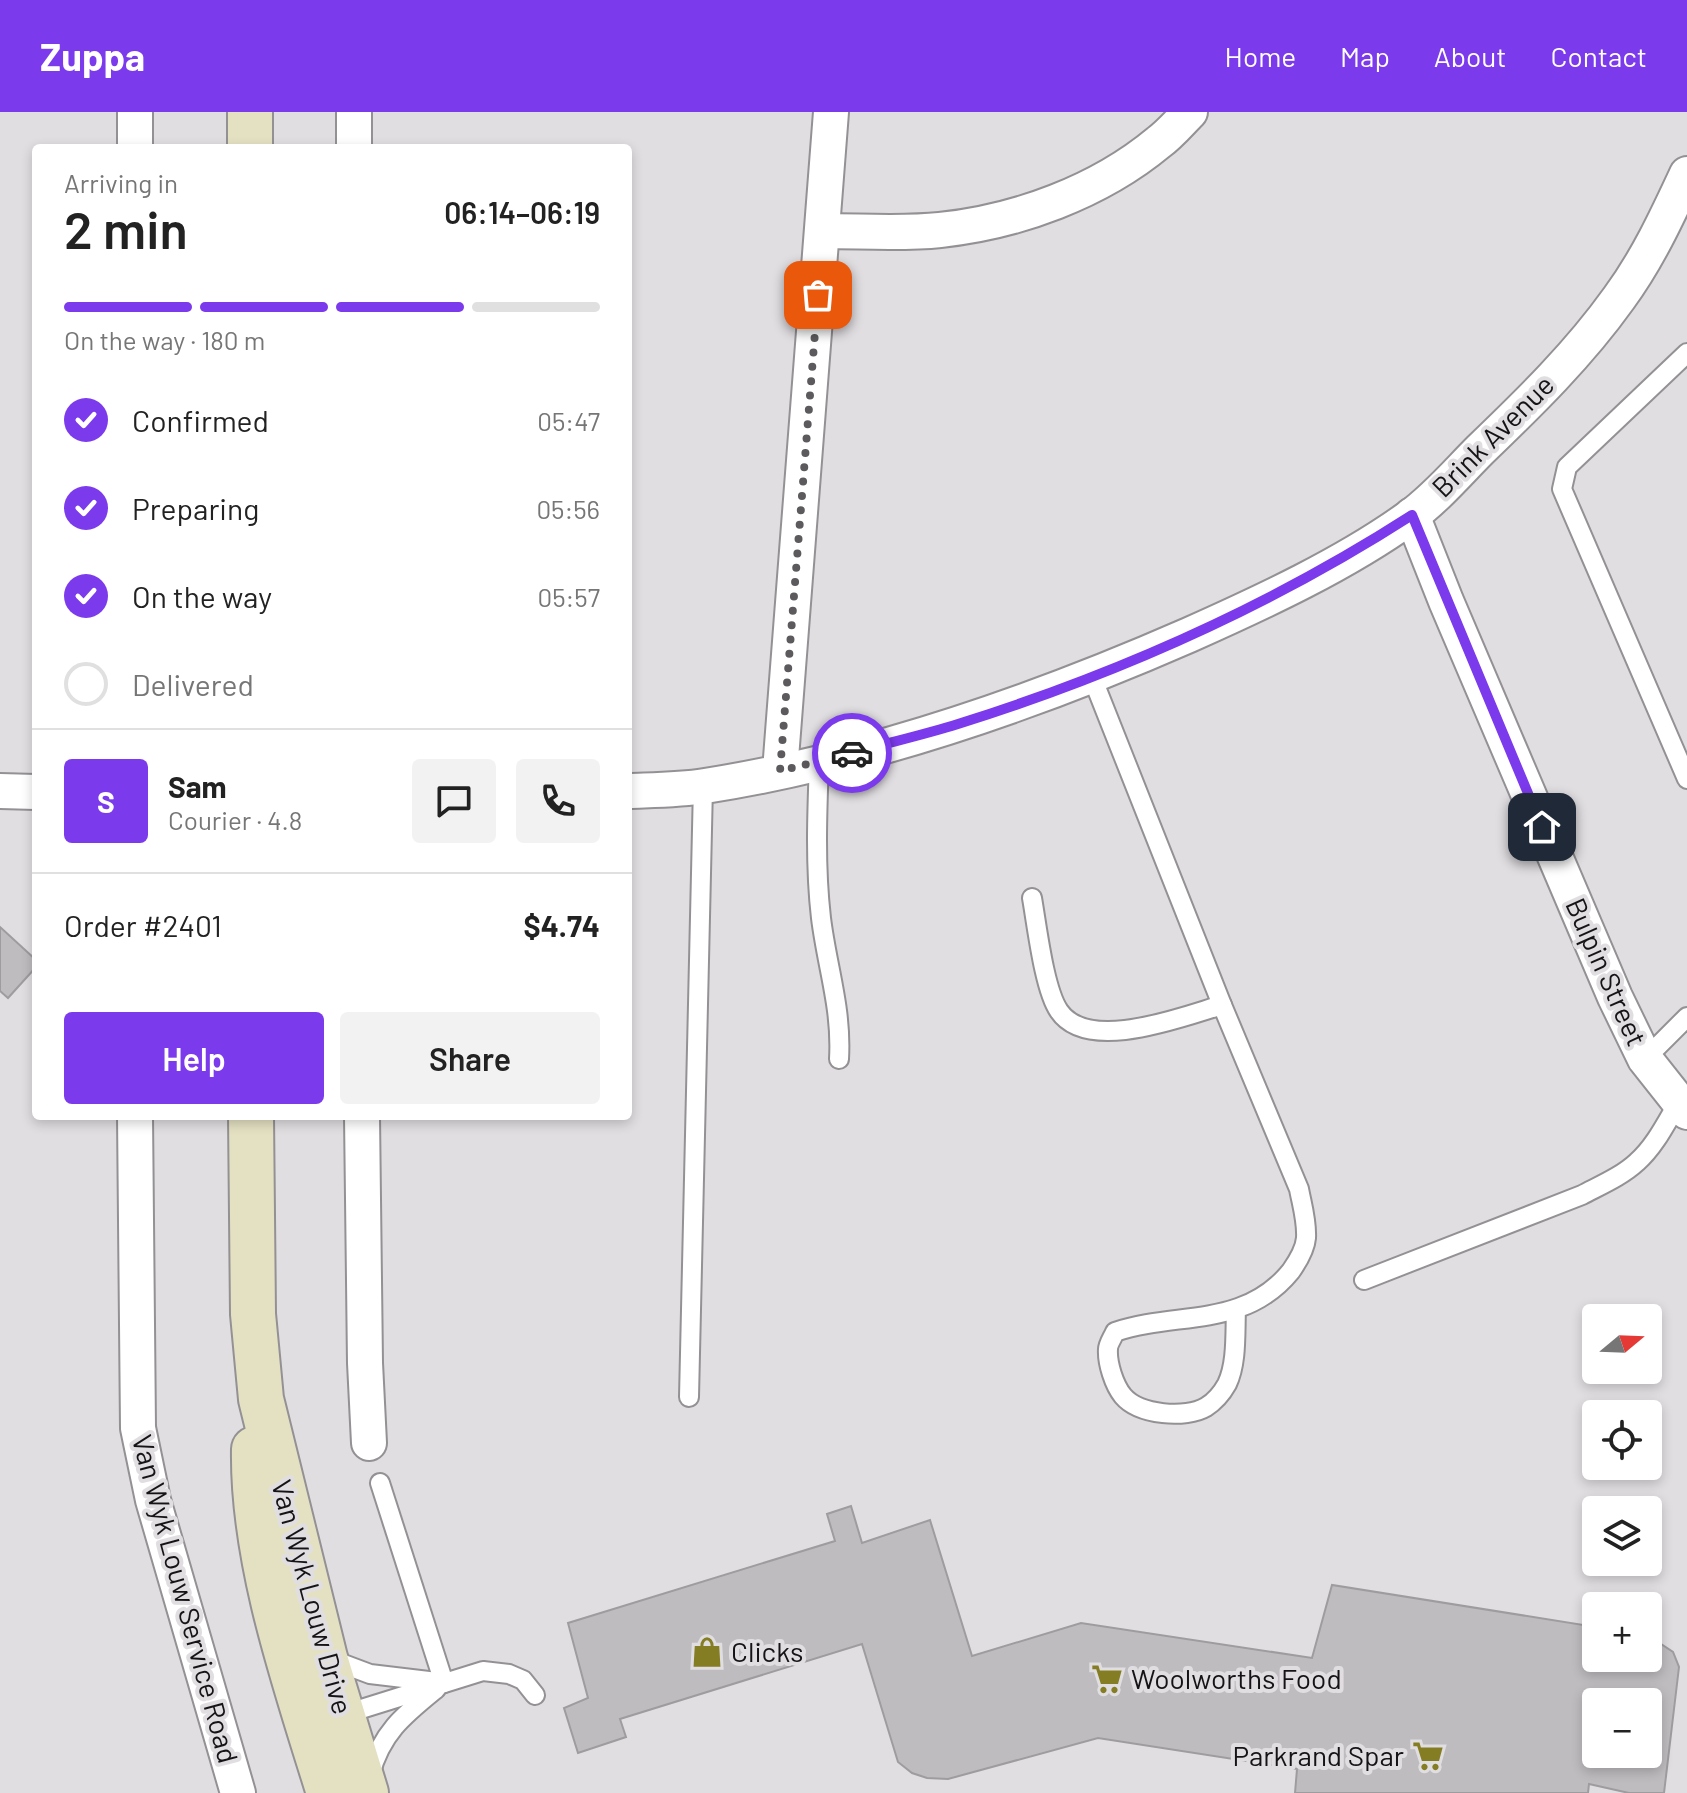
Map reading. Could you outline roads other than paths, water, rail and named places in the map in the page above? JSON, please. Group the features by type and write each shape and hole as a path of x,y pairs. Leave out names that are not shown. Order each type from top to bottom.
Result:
{"street":[{"path":"135,112 135,144"},
{"path":"250,112 250,144"},
{"path":"354,112 354,144"},
{"path":"780,771 831,112"},
{"path":"823,231 938,230 1000,220 1076,193 1120,170 1160,142 1190,112"},
{"name":"Brink Avenue","path":"632,791 703,786 780,771 957,724 1092,677 1234,615 1355,552 1412,515 1575,354 1620,297 1658,237 1687,174"},
{"name":"Bulpin Street","path":"1412,515 1608,982 1645,1059 1683,1108"},
{"path":"0,791 32,792"},
{"name":"Van Wyk Louw Service Road","path":"135,1120 138,1428 153,1500 238,1793"},
{"name":"Van Wyk Louw Drive","path":"251,1120 253,1314 261,1399 325,1658 325,1722"},
{"path":"362,1120 369,1443"},
{"name":"Van Wyk Louw Drive","path":"261,1399 255,1442 254,1483 260,1532 279,1620 354,1793"}],"lane":[{"path":"1687,353 1567,467 1562,489 1687,779"},
{"path":"1092,677 1222,1005 1299,1189 1306,1241 1299,1260 1282,1281 1268,1293 1236,1310 1139,1324 1115,1332 1108,1347 1109,1360 1123,1397 1152,1410 1193,1412 1206,1407 1228,1383 1233,1362 1236,1310"},
{"path":"819,762 818,886 821,922 839,1014 839,1059"},
{"path":"689,1397 703,786"},
{"path":"1032,898 1050,988 1059,1011 1069,1021 1087,1029 1118,1031 1152,1025 1222,1005"},
{"path":"1645,1059 1687,1017"},
{"path":"1364,1280 1582,1195 1615,1178 1637,1162 1683,1108"},
{"path":"380,1483 444,1683"},
{"path":"325,1658 370,1674 444,1683"},
{"path":"325,1722 475,1673 493,1670 523,1680 535,1695"},
{"path":"354,1793 399,1719 444,1683"}],"place":[{"name":"Clicks","path":"707,1652"},
{"name":"Woolworths Food","path":"1107,1679"},
{"name":"Parkrand Spar","path":"1428,1756"}]}
